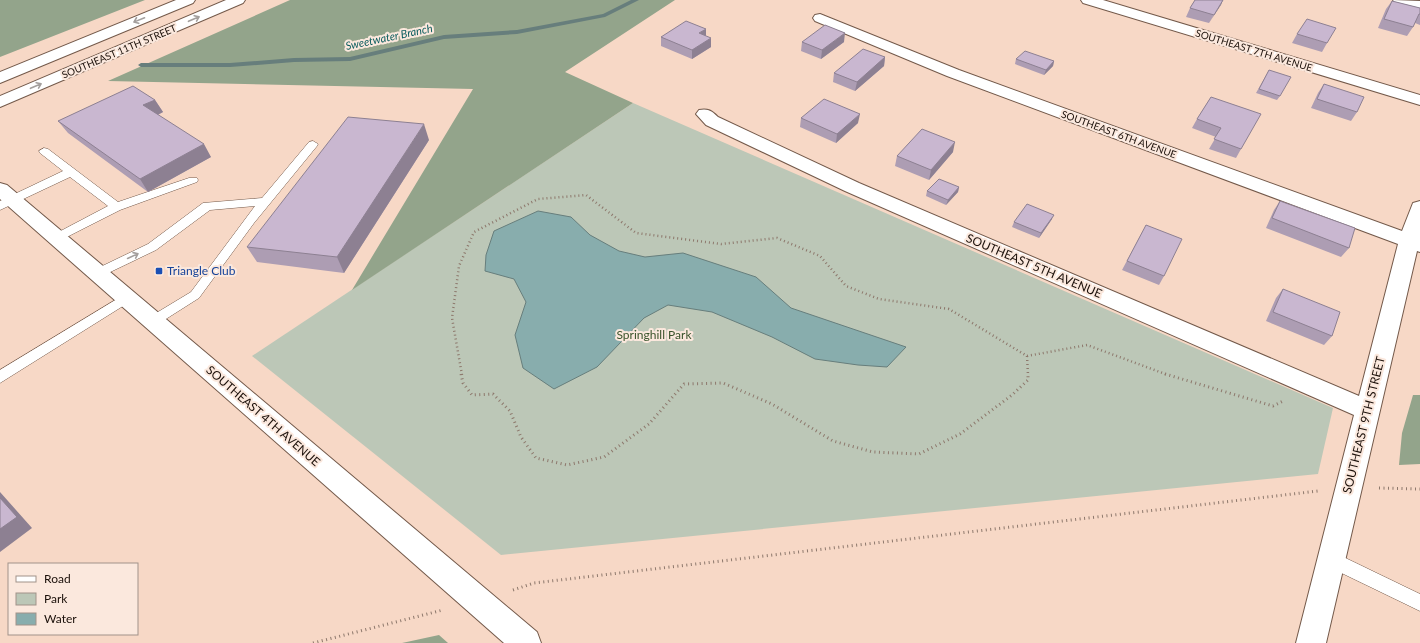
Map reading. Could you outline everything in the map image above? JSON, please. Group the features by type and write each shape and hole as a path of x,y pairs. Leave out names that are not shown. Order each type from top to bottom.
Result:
{"main road":[{"name":"SOUTHEAST 11TH STREET","path":"0,78 188,0"},
{"name":"SOUTHEAST 11TH STREET","path":"0,102 238,0"},
{"name":"SOUTHEAST 7TH AVENUE","path":"1088,0 1420,100"},
{"path":"1400,0 1420,6"},
{"name":"SOUTHEAST 6TH AVENUE","path":"820,18 953,73 1415,243"},
{"name":"SOUTHEAST 5TH AVENUE","path":"705,114 712,122 852,187 1368,410"},
{"name":"SOUTHEAST 4TH AVENUE","path":"4,199 57,238 526,643"},
{"name":"SOUTHEAST 9TH STREET","path":"1310,643 1368,410 1415,243 1420,208"}],"lane":[{"path":"153,321 195,295 264,202 313,144"},
{"path":"44,151 116,207"},
{"path":"4,199 71,172"},
{"path":"57,238 116,207 193,180"},
{"path":"98,273 152,247 207,206 264,202"},
{"path":"0,377 127,298"},
{"path":"1332,559 1420,603"}],"path":[{"path":"1027,356 1028,380 1012,395 960,434 919,454 873,452 833,441 772,404 723,383 684,384 649,424 604,457 567,465 536,458 521,437 510,412 493,394 472,395 463,382 452,318 459,266 474,232 538,199 586,195 636,233 721,244 777,238 820,256 846,286 878,299 949,309 1027,356 1087,345 1178,378 1273,406 1312,385"},
{"path":"313,643 407,618 480,602 534,583 1349,488 1420,489"}],"green space":[{"path":"0,0 145,0 0,57"},
{"path":"290,0 675,0 565,72 633,103 352,290 473,89 108,81"},
{"name":"Springhill Park","path":"633,103 1333,408 1318,474 501,555 252,356"},
{"path":"1413,395 1420,395 1420,464 1399,465 1402,433"},
{"path":"439,635 448,643 402,643"}],"water":[{"path":"538,211 571,217 590,235 619,251 645,257 683,253 756,277 791,308 906,347 887,367 858,365 815,359 772,337 712,312 668,305 644,318 597,367 554,389 523,368 515,335 526,302 514,279 485,271 486,255 494,231"}],"building":[{"path":"1195,0 1223,0 1214,15 1190,8"},
{"path":"1392,1 1420,8 1420,14 1413,27 1384,19"},
{"path":"1307,19 1336,28 1327,43 1297,34"},
{"path":"686,21 706,29 699,33 711,38 692,50 661,37"},
{"path":"825,25 845,33 822,50 802,42"},
{"path":"863,49 885,57 857,82 834,73"},
{"path":"1025,51 1054,61 1046,70 1016,59"},
{"path":"1269,70 1291,77 1280,96 1259,89"},
{"path":"1324,84 1364,97 1357,112 1317,99"},
{"path":"133,86 155,100 143,105 204,144 140,179 58,121"},
{"path":"1211,97 1261,114 1241,149 1214,139 1221,128 1197,119"},
{"path":"824,99 860,114 837,134 801,118"},
{"path":"348,117 424,124 337,257 247,247"},
{"path":"922,129 955,142 931,170 897,156"},
{"path":"939,179 959,187 948,200 927,191"},
{"path":"1280,201 1355,228 1349,248 1272,218"},
{"path":"1027,204 1054,215 1041,233 1014,222"},
{"path":"1146,225 1182,239 1164,276 1127,261"},
{"path":"1283,289 1340,312 1332,336 1273,312"},
{"path":"0,498 17,517 0,529"}],"waterway":[{"name":"Sweetwater Branch","path":"141,65 230,65 294,60 350,59 444,37 517,32 605,15 636,0"}],"place":[{"name":"Triangle Club","path":"159,271"}]}
